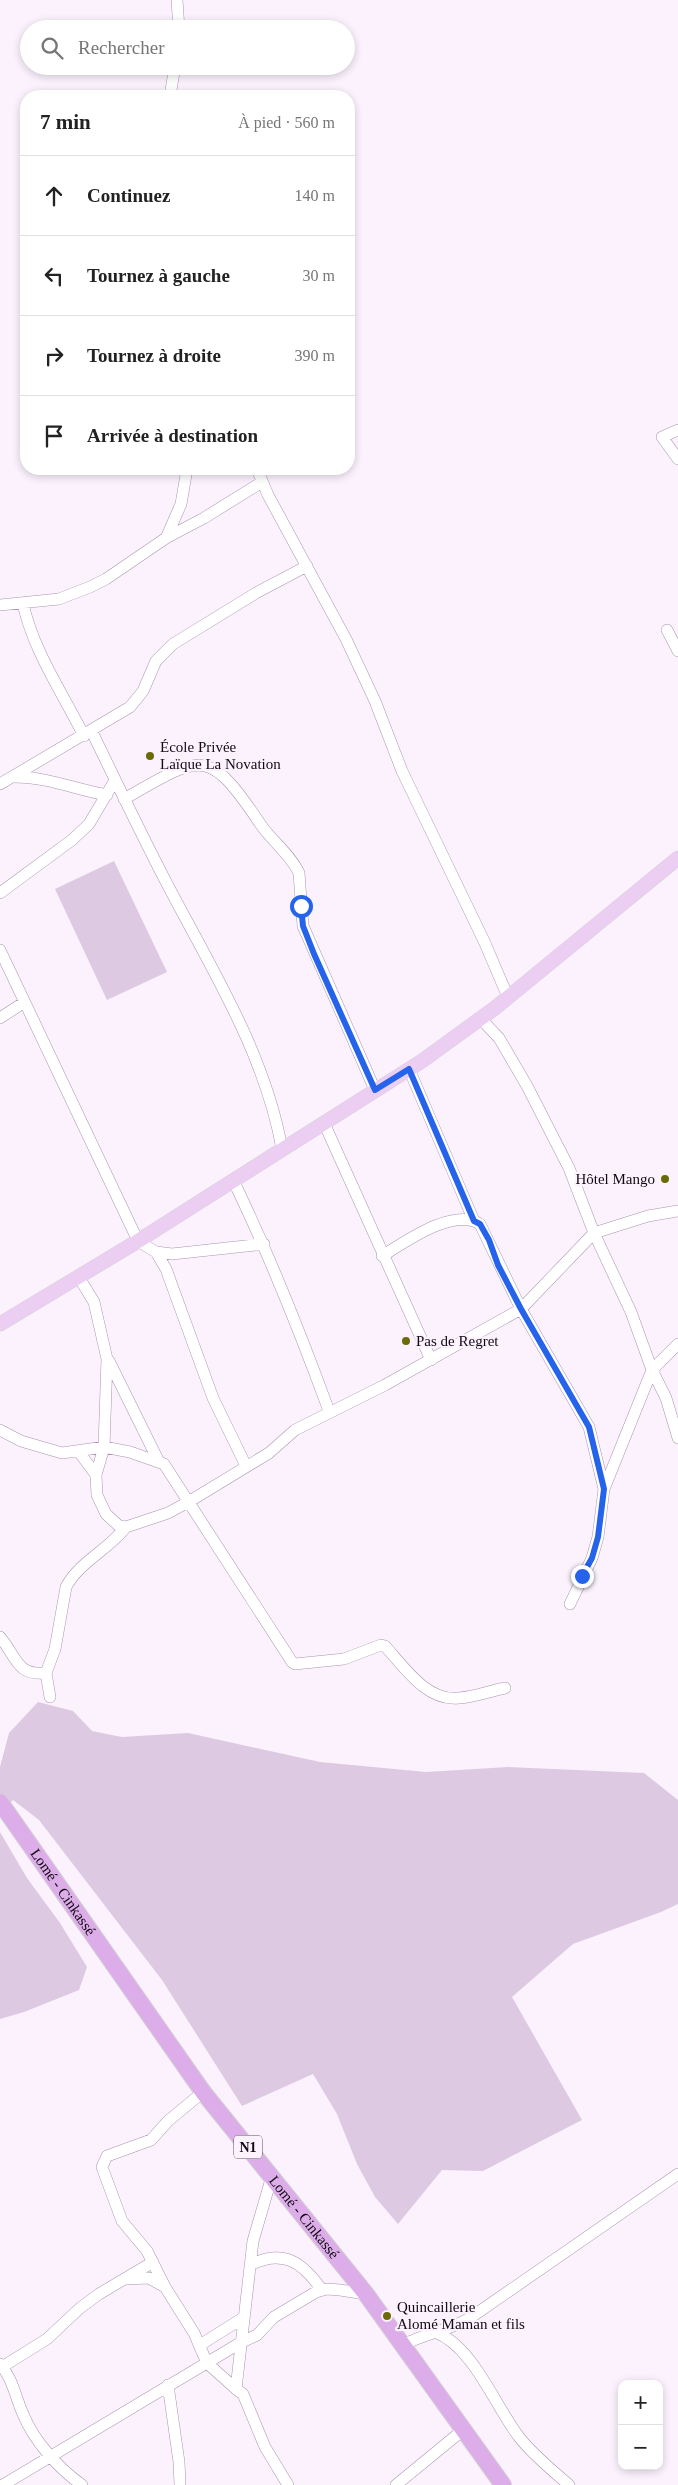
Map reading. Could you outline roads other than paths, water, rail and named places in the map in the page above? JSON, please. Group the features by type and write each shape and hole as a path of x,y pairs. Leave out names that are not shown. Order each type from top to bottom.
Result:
{"highway":[{"name":"Lomé - Cinkassé","path":"0,1803 203,2092 366,2294 504,2485"}],"main road":[{"path":"0,1324 138,1241 409,1069 508,997 678,858"}],"street":[{"path":"177,0 178,20"},
{"path":"171,90 174,75"},
{"path":"678,430 662,437 678,459"},
{"path":"166,538 181,504 186,475"},
{"path":"259,475 367,683 402,771 484,941 508,997"},
{"path":"0,605 66,598 106,579 166,538 204,518 262,482"},
{"path":"0,784 6,778 88,734 130,707 143,691 156,661 173,644 256,593 307,566"},
{"path":"23,604 28,626 39,652 115,780 242,1028 274,1115 282,1149"},
{"path":"667,630 678,651"},
{"path":"124,798 171,772 191,765 207,765 217,769 231,782 270,838 296,866 299,873 303,926 375,1090"},
{"path":"6,778 44,778 81,790 107,794"},
{"path":"0,893 72,840 89,824 115,780"},
{"path":"0,950 23,1003 138,1241 156,1252 166,1269 216,1406 246,1466"},
{"path":"0,1018 23,1003"},
{"path":"480,1018 499,1038 569,1168 594,1233 631,1312 652,1370 666,1398 678,1438"},
{"path":"409,1069 474,1221"},
{"path":"324,1124 382,1256 416,1324 431,1360"},
{"path":"233,1180 264,1244 308,1350 329,1411"},
{"path":"107,1359 104,1447 96,1475 97,1495 106,1514 119,1526 126,1527 168,1513 190,1501 269,1453 295,1430 431,1360 521,1309 594,1233 648,1216 678,1211"},
{"path":"382,1256 430,1226 466,1220 480,1224 489,1240 498,1265 521,1309 589,1427 604,1489"},
{"path":"156,1252 199,1252 264,1244"},
{"path":"78,1276 94,1302 107,1359 158,1460 171,1471 292,1662 300,1664 344,1659 380,1645 385,1646 411,1675 437,1696 458,1699 505,1688"},
{"path":"570,1604 592,1558 598,1537 604,1489 652,1370 678,1344"},
{"path":"0,1430 21,1442 62,1453 104,1447 158,1460"},
{"path":"79,1452 96,1475"},
{"path":"50,1697 46,1672 55,1649 66,1587 70,1579 86,1563 114,1542 126,1527"},
{"path":"0,1637 24,1671 34,1674 46,1672"},
{"path":"203,2092 168,2121 151,2140 107,2156 102,2163 111,2197 122,2221 153,2262 165,2287 200,2345 207,2363 242,2394 266,2447 288,2485"},
{"path":"403,2345 426,2334 458,2325 470,2318 678,2174"},
{"path":"236,2389 253,2241 272,2176"},
{"path":"250,2265 272,2257 295,2262 302,2266 322,2290"},
{"path":"82,2485 68,2475 50,2456 26,2422 13,2384 1,2366 47,2338 80,2308 153,2262"},
{"path":"122,2280 149,2278 165,2287"},
{"path":"4,2485 168,2385 264,2330 274,2317 322,2290 340,2290 366,2294"},
{"path":"200,2345 243,2318"},
{"path":"435,2332 443,2335 461,2350 520,2437 541,2460 570,2485"},
{"path":"168,2385 179,2462 180,2485"},
{"path":"396,2485 464,2430"}],"place":[{"name":"École Privée Laïque La Novation","path":"150,756"},
{"name":"Hôtel Mango","path":"665,1179"},
{"name":"Pas de Regret","path":"406,1341"},
{"name":"Quincaillerie Alomé Maman et fils","path":"387,2316"}]}
